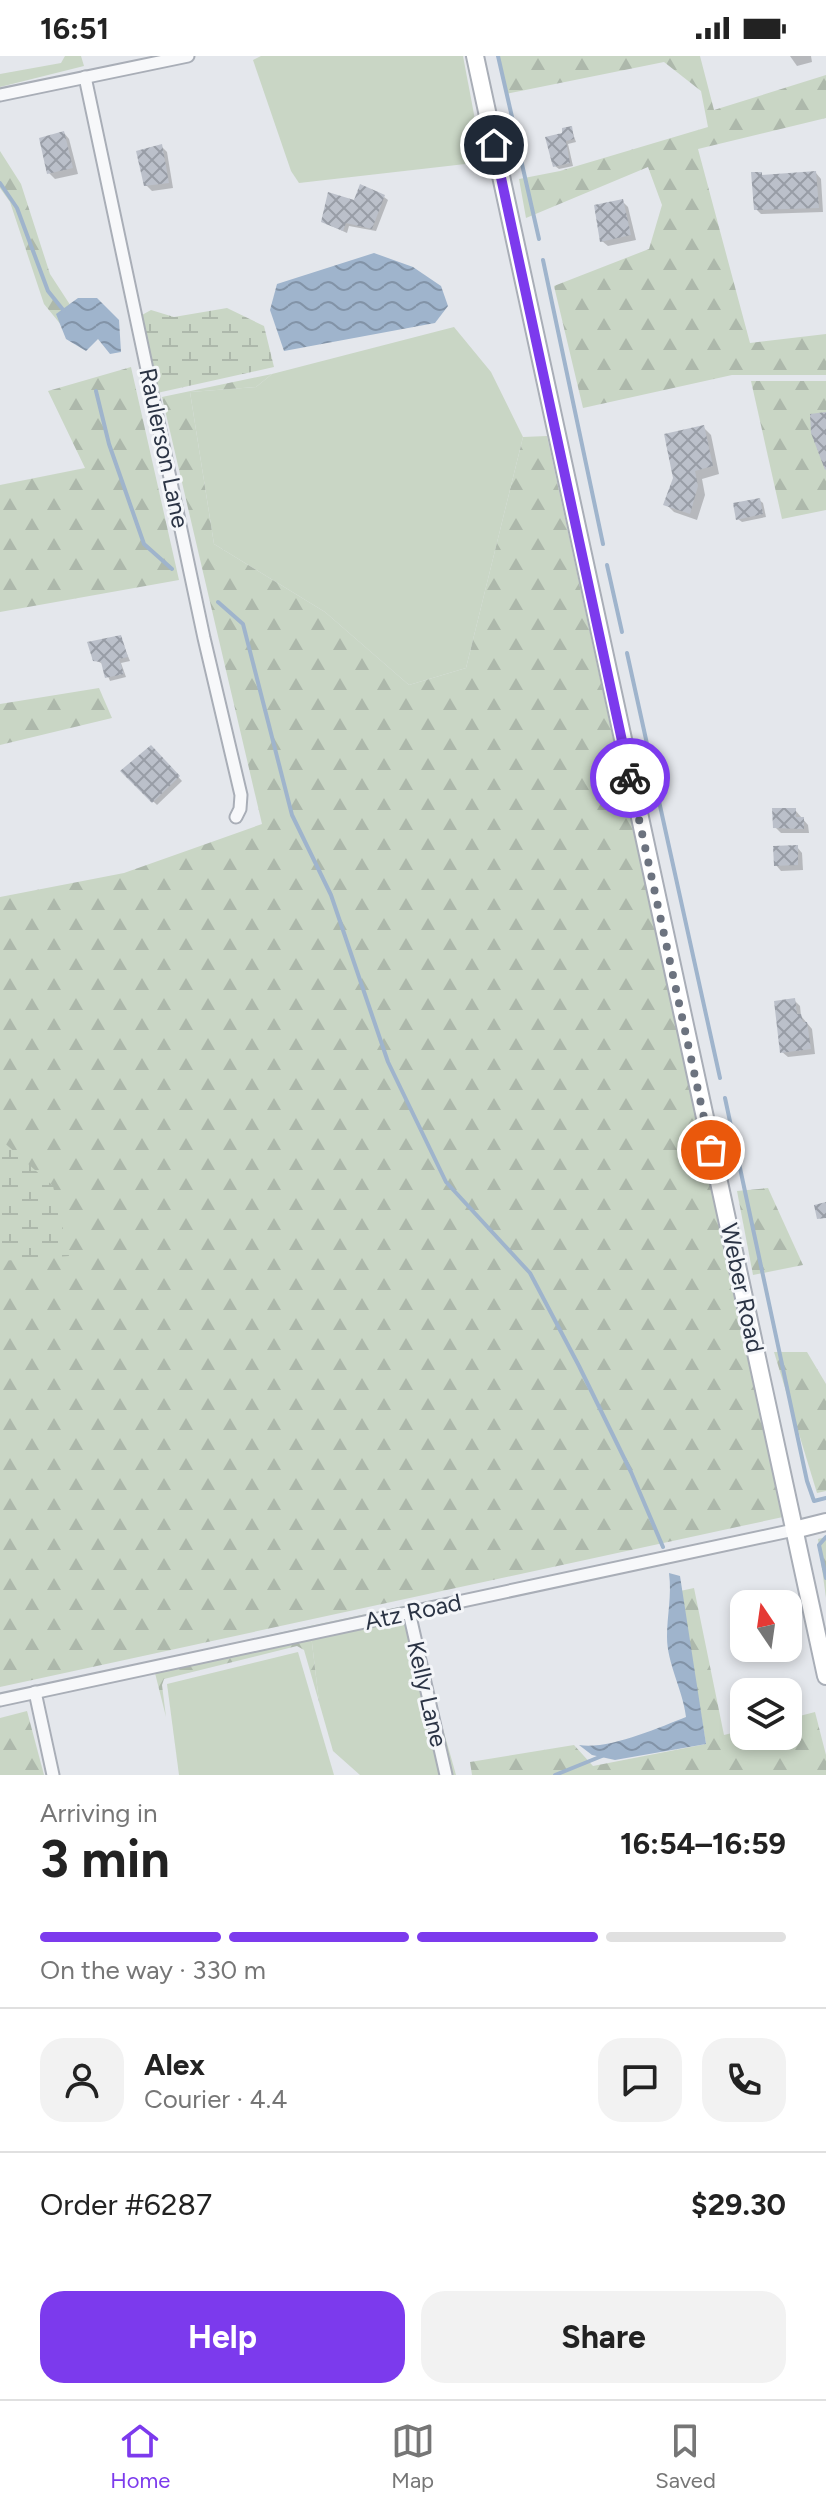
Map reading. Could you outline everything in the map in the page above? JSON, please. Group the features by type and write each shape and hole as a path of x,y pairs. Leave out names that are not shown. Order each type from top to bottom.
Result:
{"street":[{"path":"0,95 188,56"},
{"name":"Weber Road","path":"475,56 826,1676"},
{"name":"Raulerson Lane","path":"85,77 204,638 241,795 236,817"},
{"name":"Atz Road","path":"0,1700 826,1522"},
{"name":"Kelly Lane","path":"409,1612 446,1775"},
{"path":"35,1692 53,1775"}],"green space":[{"path":"65,56 81,56 84,66 0,87 0,74 61,63"},
{"path":"261,56 463,56 483,162 299,183 291,171 253,60"},
{"path":"498,56 700,56 714,110 826,75 826,118 698,149 750,343 826,334 826,375 732,375 583,408 554,286 649,249 662,205 648,167 526,218 519,179 560,171 708,127 701,91 664,62 506,94"},
{"path":"0,151 21,184 50,274 78,317 66,331 44,304 10,202 0,188"},
{"path":"227,308 264,326 274,367 157,393 140,319 142,315 151,310 174,317"},
{"path":"454,327 491,372 523,437 466,668 409,685 325,612 214,544 190,392 256,387 272,374"},
{"path":"131,367 179,580 0,612 0,485 85,468 48,391"},
{"path":"272,374 256,387 190,392 214,544 325,612 409,685 466,668 523,437 547,436 783,1517 0,1687 0,897 124,873 262,824 162,397"},
{"path":"751,381 826,381 826,510 782,519"},
{"path":"99,688 112,718 0,745 0,704"},
{"path":"0,1139 53,1186 69,1256 0,1261"},
{"path":"768,1188 803,1265 753,1275 737,1191"},
{"path":"774,1352 807,1352 826,1384 826,1491 817,1493"},
{"path":"826,1537 826,1598 818,1539"},
{"path":"694,1588 724,1735 730,1734 730,1750 802,1750 802,1715 815,1712 826,1755 826,1775 472,1775 470,1762 574,1745 593,1766 706,1744 680,1591"},
{"path":"408,1605 456,1775 360,1775 333,1751 319,1702 310,1626"},
{"path":"310,1626 319,1702 304,1650 297,1646 164,1679 166,1717 152,1661"},
{"path":"298,1652 334,1775 179,1775 167,1684"},
{"path":"27,1711 44,1775 0,1775 0,1718"}],"water":[{"path":"374,253 413,267 441,286 448,306 435,323 284,351 270,310 277,284"},
{"path":"78,298 97,298 119,320 121,352 110,354 98,339 86,351 66,339 56,314"},
{"path":"669,1573 680,1576 706,1744 615,1760 592,1755 579,1745 618,1741 686,1717 668,1647"}],"building":[{"path":"572,126 574,139 566,141 570,163 553,167 545,137 562,133 562,128"},
{"path":"64,131 73,168 47,174 39,138"},
{"path":"162,144 169,183 144,186 136,151"},
{"path":"816,171 819,208 754,210 751,172 762,172 762,175"},
{"path":"360,184 385,195 372,229 346,223 343,231 321,222 328,192 354,200"},
{"path":"623,199 631,235 600,242 594,205"},
{"path":"826,412 825,470 811,433 810,414"},
{"path":"704,425 713,466 695,471 698,486 690,514 663,505 673,478 664,434"},
{"path":"760,498 763,514 736,520 733,503"},
{"path":"121,635 128,657 119,659 124,674 105,678 101,662 93,661 87,642"},
{"path":"151,745 180,776 152,803 120,771"},
{"path":"772,808 796,808 796,817 804,817 804,829 773,828"},
{"path":"798,845 798,865 774,866 773,846"},
{"path":"795,998 797,1014 801,1014 803,1022 807,1022 811,1049 780,1053 774,1001"},
{"path":"826,1202 826,1218 817,1219 814,1205"}],"waterway":[{"path":"498,56 515,130"},
{"path":"519,151 539,239"},
{"path":"0,183 17,208 48,291 64,311"},
{"path":"543,260 603,544"},
{"path":"96,391 109,444 144,544 172,569"},
{"path":"607,565 622,632"},
{"path":"218,602 243,624 292,815 331,895 388,1062 446,1182 530,1273 631,1472 663,1547"},
{"path":"627,653 649,753"},
{"path":"653,774 720,1078"},
{"path":"725,1098 807,1481 814,1501 826,1498"},
{"path":"826,1537 819,1545 826,1578"},
{"path":"555,1775 602,1756"}],"way so far":[{"path":"630,778 711,1150"}],"route":[{"path":"494,145 630,778"}]}
